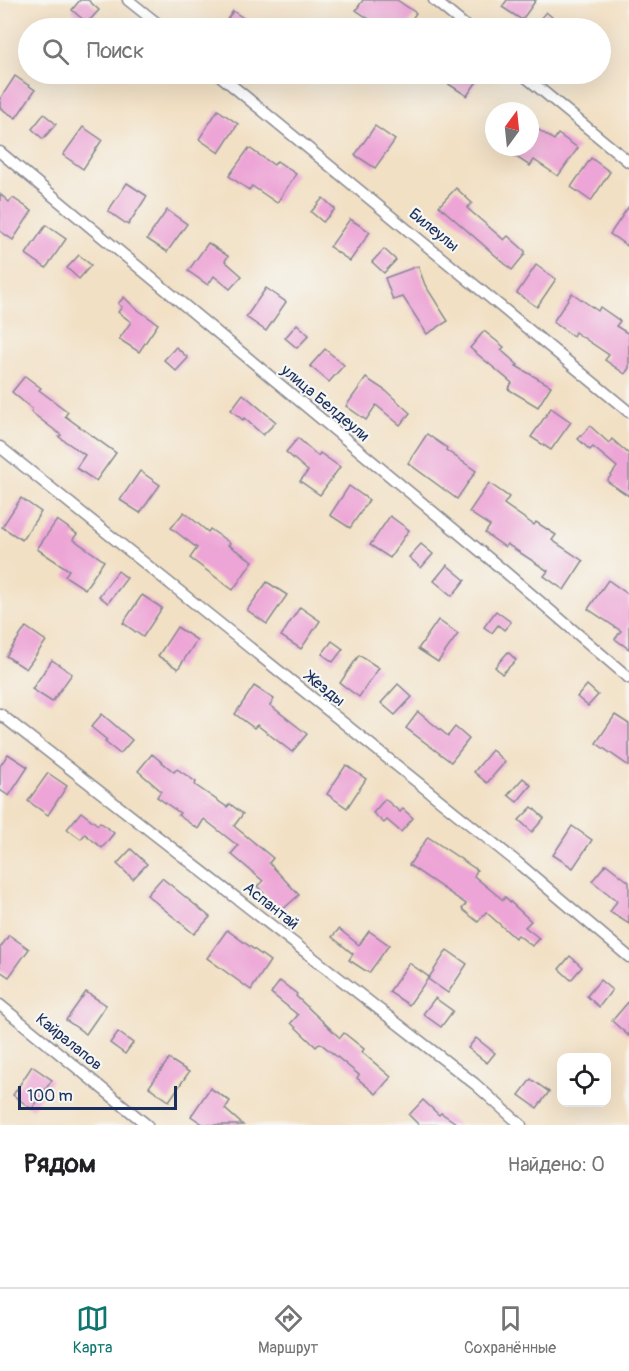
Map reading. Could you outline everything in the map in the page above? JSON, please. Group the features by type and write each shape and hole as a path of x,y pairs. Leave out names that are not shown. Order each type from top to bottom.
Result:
{"street":[{"path":"128,0 150,18"},
{"path":"434,0 456,18"},
{"name":"Билеулы","path":"230,84 629,412"},
{"path":"534,84 629,162"},
{"name":"улица Белдеули","path":"0,152 503,570 629,678"},
{"name":"Жезды","path":"0,447 518,863 629,957"},
{"name":"Аспантай","path":"0,714 475,1084 521,1125"},
{"name":"Кайралапов","path":"0,1005 147,1125"}],"building":[{"path":"80,0 88,0 99,10 92,18 81,18 72,10"},
{"path":"363,0 397,0 416,13 413,18 368,18 356,10"},
{"path":"507,0 536,0 523,18 519,18 502,7"},
{"path":"233,11 243,18 228,18"},
{"path":"546,12 553,18 541,18"},
{"path":"15,76 18,78 18,84 26,84 35,90 16,118 0,108 0,99"},
{"path":"449,84 475,84 467,96"},
{"path":"218,110 238,124 219,153 199,139"},
{"path":"44,114 56,124 43,139 32,129"},
{"path":"375,126 395,140 375,168 355,155"},
{"path":"83,127 102,140 83,169 63,155"},
{"path":"539,130 554,140 558,134 578,148 558,176 534,160 530,166 515,156 539,156"},
{"path":"249,148 274,165 277,161 296,174 277,203 252,186 249,190 229,176"},
{"path":"591,158 610,172 591,201 571,187"},
{"path":"127,183 147,196 128,225 108,211"},
{"path":"456,188 472,203 467,208 504,240 508,236 525,251 512,270 439,206"},
{"path":"0,194 9,202 13,198 32,211 13,240 0,231"},
{"path":"323,198 335,209 323,222 311,212"},
{"path":"629,206 629,247 610,234"},
{"path":"167,210 187,224 167,252 147,239"},
{"path":"350,219 370,232 350,261 330,247"},
{"path":"46,225 66,239 46,268 26,254"},
{"path":"208,243 228,256 225,261 242,276 230,289 214,276 208,285 188,271"},
{"path":"384,249 396,260 384,273 372,262"},
{"path":"79,255 91,265 79,279 67,268"},
{"path":"536,265 556,279 537,307 517,293"},
{"path":"418,266 425,285 448,321 427,334 403,297 393,300 385,278"},
{"path":"266,288 286,302 266,331 246,317"},
{"path":"572,293 598,311 600,307 620,321 616,326 629,334 629,368 625,374 605,360 609,355 575,332 573,336 553,322"},
{"path":"124,297 158,324 139,352 119,339 131,322 118,312 122,307 118,304"},
{"path":"297,324 309,335 297,348 285,338"},
{"path":"484,331 504,347 501,350 518,365 516,366 551,386 538,407 508,389 512,383 470,348"},
{"path":"176,347 188,358 176,371 164,360"},
{"path":"325,349 344,365 329,382 310,366"},
{"path":"25,376 68,412 65,416 116,453 96,481 76,468 85,455 59,437 61,435 31,412 32,409 12,392"},
{"path":"366,378 386,391 410,413 400,425 376,405 366,420 346,406"},
{"path":"243,394 276,422 263,435 231,410"},
{"path":"551,408 571,422 551,450 531,437"},
{"path":"590,426 609,443 612,439 629,454 629,496 607,481 617,467 593,447 590,450 578,439"},
{"path":"427,434 476,471 457,499 408,463"},
{"path":"298,438 318,456 320,453 340,467 320,495 300,481 308,471 286,452"},
{"path":"140,471 160,485 140,513 120,500"},
{"path":"489,483 509,497 504,504 534,525 536,522 556,535 552,540 583,561 564,590 544,576 548,571 507,544 505,547 485,533 490,526 469,512"},
{"path":"349,486 369,500 350,528 330,515"},
{"path":"21,498 41,512 22,540 2,527"},
{"path":"184,512 208,532 210,529 230,543 228,545 253,561 233,590 190,558 197,548 171,528"},
{"path":"390,516 409,530 390,558 370,545"},
{"path":"57,520 77,534 73,539 104,561 85,589 65,576 69,570 37,549"},
{"path":"421,544 433,554 421,568 409,557"},
{"path":"447,565 465,580 452,596 434,581"},
{"path":"118,571 127,578 108,603 99,596"},
{"path":"608,580 629,595 629,649 615,639 621,631 588,609"},
{"path":"267,582 287,595 267,624 247,610"},
{"path":"142,595 162,608 143,637 123,623"},
{"path":"300,607 320,621 301,649 281,636"},
{"path":"496,611 511,622 504,630 498,625 492,633 484,627"},
{"path":"438,620 458,634 438,662 418,649"},
{"path":"26,627 46,641 26,669 6,656"},
{"path":"177,627 197,640 178,669 158,656"},
{"path":"332,641 343,649 333,662 322,654"},
{"path":"508,652 516,660 502,674 495,667"},
{"path":"359,655 379,668 359,697 340,683"},
{"path":"52,660 72,674 52,702 32,689"},
{"path":"398,684 412,697 395,715 381,703"},
{"path":"587,685 598,695 588,706 577,697"},
{"path":"254,686 274,699 270,705 307,734 292,752 257,725 254,728 235,714"},
{"path":"418,712 448,736 455,727 469,739 451,762 406,728"},
{"path":"102,714 132,740 120,754 91,727"},
{"path":"615,715 629,724 629,766 596,743"},
{"path":"492,750 505,762 487,783 474,772"},
{"path":"8,754 28,767 9,796 0,790 0,766"},
{"path":"152,754 174,772 177,769 196,782 195,785 227,807 230,804 243,814 234,826 273,858 269,863 299,895 281,911 257,886 263,881 231,854 238,846 204,819 198,829 157,797 161,791 138,771"},
{"path":"346,765 366,779 347,808 327,794"},
{"path":"48,773 67,786 48,815 28,801"},
{"path":"523,778 531,785 517,802 508,795"},
{"path":"385,799 400,812 403,809 413,818 401,832 387,820 384,823 373,813"},
{"path":"532,807 544,818 532,832 519,820"},
{"path":"81,812 98,825 100,822 114,833 102,848 85,834 81,839 67,829"},
{"path":"572,826 592,840 573,868 553,855"},
{"path":"428,837 477,870 474,876 503,900 505,897 531,921 525,927 539,938 532,946 518,935 515,938 486,912 478,922 462,909 466,904 409,865"},
{"path":"131,849 147,864 133,879 117,864"},
{"path":"606,864 629,882 629,924 610,912 617,901 592,881"},
{"path":"162,878 210,917 194,934 147,895"},
{"path":"339,929 359,945 369,931 389,945 369,973 349,960 353,954 332,937"},
{"path":"227,930 270,961 251,990 207,958"},
{"path":"9,935 29,949 9,977 0,971 0,948"},
{"path":"447,950 467,964 448,993 428,979"},
{"path":"570,956 582,967 571,980 559,969"},
{"path":"409,963 429,977 409,1005 389,992"},
{"path":"600,980 612,990 599,1007 587,996"},
{"path":"280,981 297,994 296,996 340,1038 344,1033 364,1049 362,1052 391,1077 376,1094 357,1078 359,1075 320,1043 316,1047 291,1023 298,1015 271,993"},
{"path":"86,992 106,1005 86,1034 66,1020"},
{"path":"435,998 453,1011 441,1027 423,1014"},
{"path":"629,1001 629,1036 612,1021"},
{"path":"118,1032 133,1043 125,1054 110,1043"},
{"path":"476,1038 495,1053 487,1063 468,1048"},
{"path":"169,1059 189,1072 169,1101 149,1087"},
{"path":"32,1066 52,1080 32,1109 13,1095"},
{"path":"531,1079 549,1092 537,1108 519,1095"},
{"path":"210,1088 230,1101 225,1109 243,1125 204,1125 191,1116"},
{"path":"423,1100 439,1115 441,1113 459,1125 419,1125 409,1115"}]}
